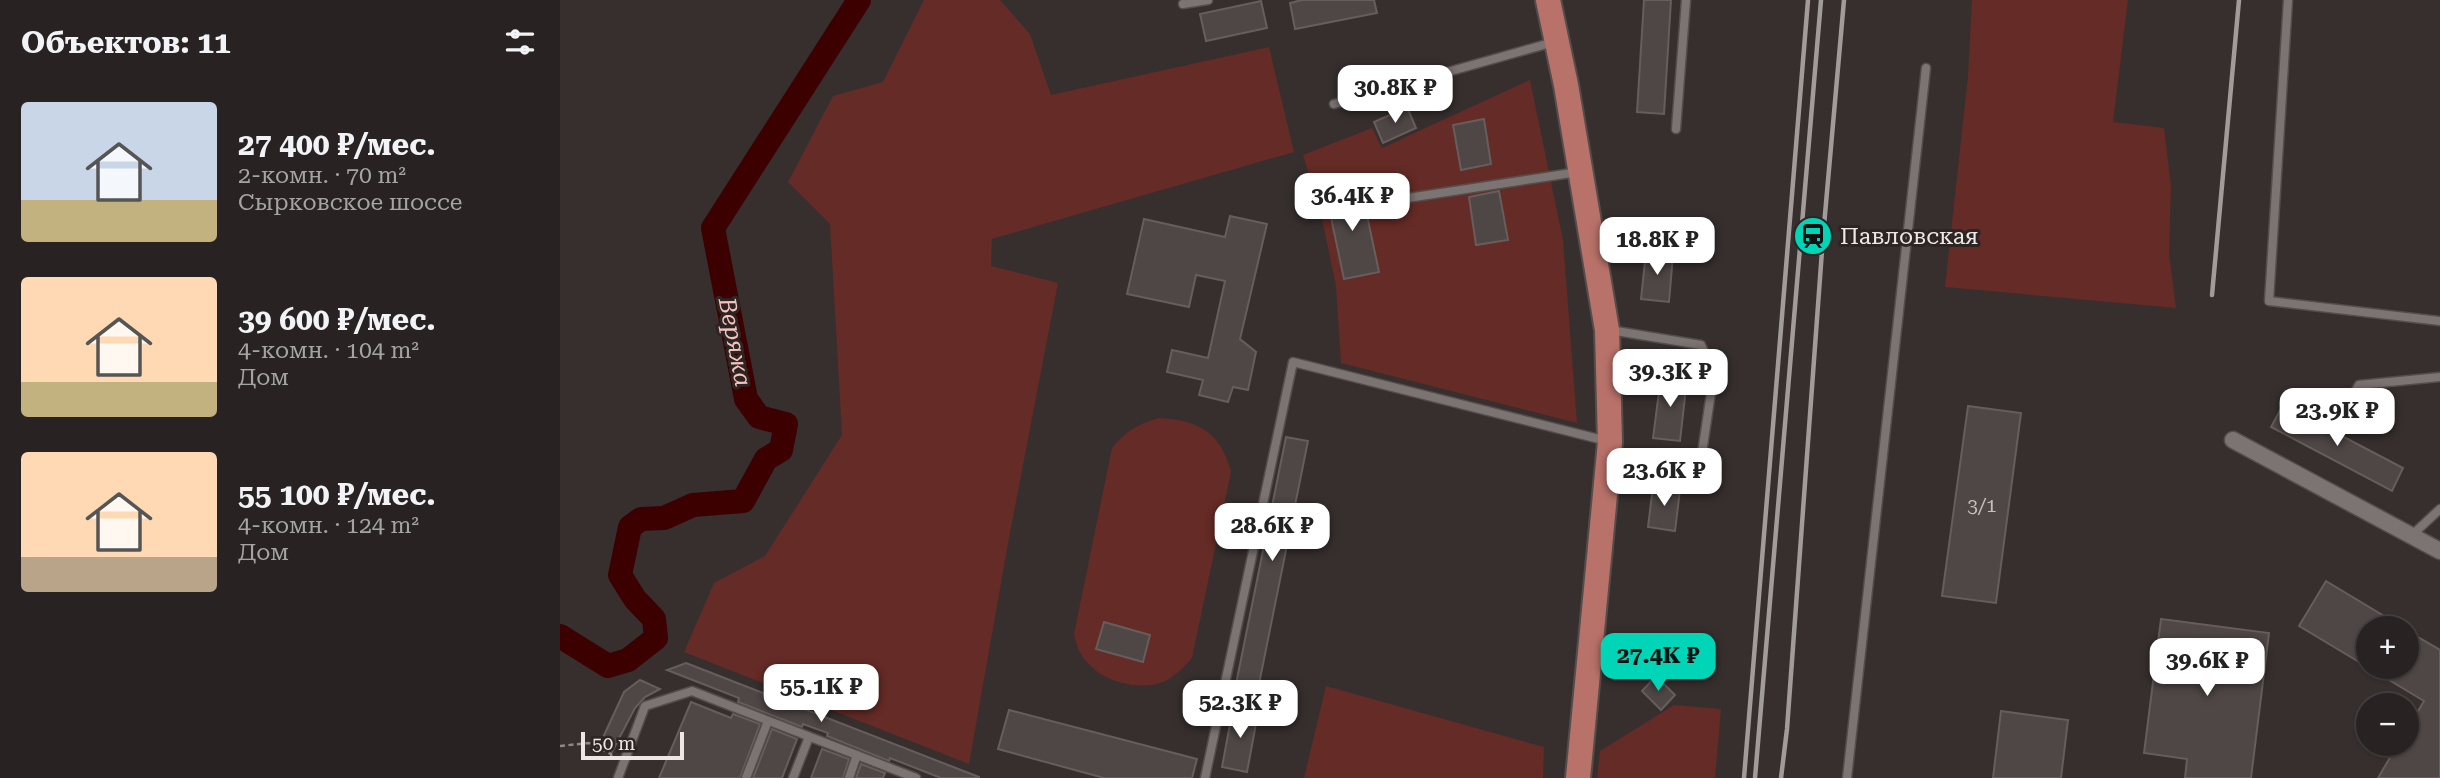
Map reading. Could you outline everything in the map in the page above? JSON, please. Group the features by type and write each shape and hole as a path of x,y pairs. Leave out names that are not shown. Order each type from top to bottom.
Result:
{"main road":[{"path":"1549,0 1607,330 1610,442 1578,778"}],"street":[{"path":"2233,440 2440,551"}],"lane":[{"path":"1183,4 1208,0"},
{"path":"1676,129 1686,0"},
{"path":"2288,0 2269,301 2440,321"},
{"path":"1334,104 1556,42"},
{"path":"1847,778 1926,68"},
{"path":"1401,199 1580,171"},
{"path":"1607,330 1701,345 1714,373 1700,466"},
{"path":"1205,778 1293,362 1610,442"},
{"path":"2347,406 2359,385 2440,377"},
{"path":"2411,537 2440,509"},
{"path":"618,778 645,706 692,691 857,755 891,774 916,778"},
{"path":"746,778 768,721"},
{"path":"793,778 808,737"},
{"path":"849,778 857,755"}],"path":[{"path":"560,746 589,743 611,754 614,766"}],"shaded area":[{"path":"924,0 1000,0 1030,34 1051,95 1269,47 1294,152 992,239 991,266 1058,283 969,764 684,652 714,583 765,556 842,435 830,224 788,182 833,96 883,82"},
{"path":"1972,0 2128,0 2113,122 2164,128 2171,186 2169,254 2176,308 1945,287 1968,76"},
{"path":"1530,80 1563,240 1577,423 1341,363 1336,286 1321,214 1303,155 1372,128 1382,148"},
{"path":"1159,418 1196,425 1206,431 1221,447 1231,472 1192,658 1167,680 1140,686 1117,682 1096,671 1081,654 1074,634 1112,448 1133,429"},
{"path":"1326,686 1544,747 1543,778 1304,778"},
{"path":"1674,705 1721,709 1715,778 1597,778 1600,751"}],"building":[{"path":"1302,0 1374,0 1377,13 1295,29 1290,3"},
{"path":"1644,0 1671,0 1664,114 1637,112"},
{"path":"1261,1 1267,28 1206,41 1200,14"},
{"path":"1407,107 1416,128 1383,143 1374,122"},
{"path":"1484,119 1491,164 1461,170 1453,125"},
{"path":"1361,187 1379,272 1344,279 1326,194"},
{"path":"1499,191 1508,240 1476,245 1469,197"},
{"path":"1230,216 1267,224 1240,339 1256,352 1248,390 1233,387 1228,402 1199,395 1203,380 1167,372 1172,350 1208,358 1225,281 1196,275 1189,307 1127,294 1144,219 1225,237"},
{"path":"1646,252 1673,255 1669,302 1641,299"},
{"path":"1661,376 1687,379 1680,441 1653,438"},
{"path":"2283,405 2403,468 2392,491 2271,427"},
{"path":"1968,406 2021,413 1996,603 1942,596"},
{"path":"1286,437 1308,441 1258,689 1236,684"},
{"path":"1653,486 1680,490 1675,531 1648,527"},
{"path":"2326,581 2384,616 2356,616 2356,660 2299,626"},
{"path":"2161,619 2269,633 2251,778 2185,778 2187,759 2144,753"},
{"path":"1104,622 1150,635 1143,662 1096,649"},
{"path":"2419,638 2440,650 2440,778 2378,778 2391,756 2419,756 2419,709 2424,701 2419,698 2419,693 2411,693 2387,679 2419,679"},
{"path":"686,663 979,778 941,778 890,758 889,761 827,736 828,733 803,724 802,727 738,702 739,698 667,670"},
{"path":"1656,676 1675,695 1661,710 1642,691"},
{"path":"640,680 660,689 645,697 635,708 612,752 599,746 624,692"},
{"path":"691,702 731,718 733,714 760,724 740,778 659,778"},
{"path":"1233,708 1258,713 1247,772 1222,767"},
{"path":"1009,710 1197,759 1192,778 1104,778 998,749"},
{"path":"2001,711 2068,720 2061,778 1993,778"},
{"path":"772,729 797,739 782,778 753,778"},
{"path":"822,749 849,759 843,778 811,778"},
{"path":"861,764 885,773 883,778 856,778"}],"waterway":[{"name":"Веряжа","path":"560,636 608,666 628,660 656,638 654,619 635,599 620,575 630,527 641,519 664,518 693,505 743,501 766,459 781,450 786,424 759,417 746,399 713,228 859,0"}],"railway":[{"path":"1744,778 1808,0"},
{"path":"1755,778 1821,0"},
{"path":"1781,778 1844,0"},
{"path":"2212,295 2239,0"}],"place":[{"name":"Павловская","path":"1813,236"}]}
